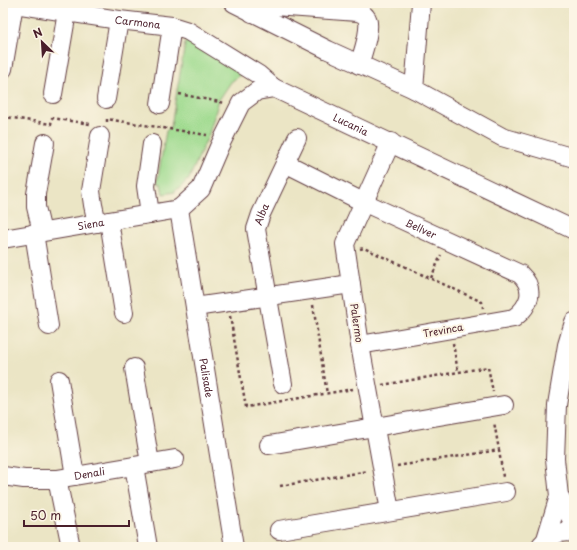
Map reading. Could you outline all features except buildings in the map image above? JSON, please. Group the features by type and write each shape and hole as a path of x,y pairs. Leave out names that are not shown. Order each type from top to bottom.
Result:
{"street":[{"path":"3,69 11,3"},
{"name":"Carmona","path":"11,3 119,20 172,26 188,31 259,75 274,88"},
{"path":"234,3 359,65 414,89 502,137 574,158"},
{"path":"414,89 421,3"},
{"path":"252,13 261,8 274,6 358,12 365,15 368,18 369,26 359,65"},
{"path":"53,94 67,12"},
{"path":"106,99 119,20"},
{"path":"160,104 172,26"},
{"path":"179,209 201,189 219,147 241,103 257,91 274,88"},
{"name":"Lucania","path":"274,88 391,142 574,230"},
{"path":"100,136 91,191 93,205 103,222 124,313"},
{"name":"Alba","path":"283,384 256,229 261,214 297,138"},
{"name":"Palermo","path":"390,511 367,387 345,244 391,142"},
{"path":"45,143 36,194 36,207 49,326"},
{"path":"150,214 146,186 152,144"},
{"name":"Bellver","path":"285,163 363,202 520,274 527,280 529,295 528,302 523,311"},
{"name":"Siena","path":"3,239 179,209"},
{"name":"Palisade","path":"179,209 234,547"},
{"path":"195,307 351,284"},
{"name":"Trevinca","path":"360,345 514,318 523,311"},
{"path":"574,322 567,345 557,405 555,459 559,496 574,524"},
{"path":"134,368 148,547"},
{"path":"59,380 75,476"},
{"path":"269,445 374,426 497,407"},
{"name":"Denali","path":"3,476 24,479 57,479 175,459"},
{"path":"57,479 71,547"},
{"path":"279,530 506,492"},
{"path":"543,543 559,496"},
{"path":"543,543 557,534 568,532 574,533"}],"path":[{"path":"179,94 219,101 239,107"},
{"path":"430,278 448,240"},
{"path":"346,251 364,248 482,302 485,323"},
{"path":"310,290 327,394"},
{"path":"450,329 458,372"},
{"path":"367,387 488,367 497,407 499,450 506,492"},
{"path":"280,486 382,468 499,450"}],"green space":[{"path":"186,38 244,72 231,82 219,100 209,134 188,181 187,180 180,188 175,190 175,192 163,194 161,184 157,183 166,131 171,126"},
{"path":"559,543 574,543 574,547 553,547"}]}
